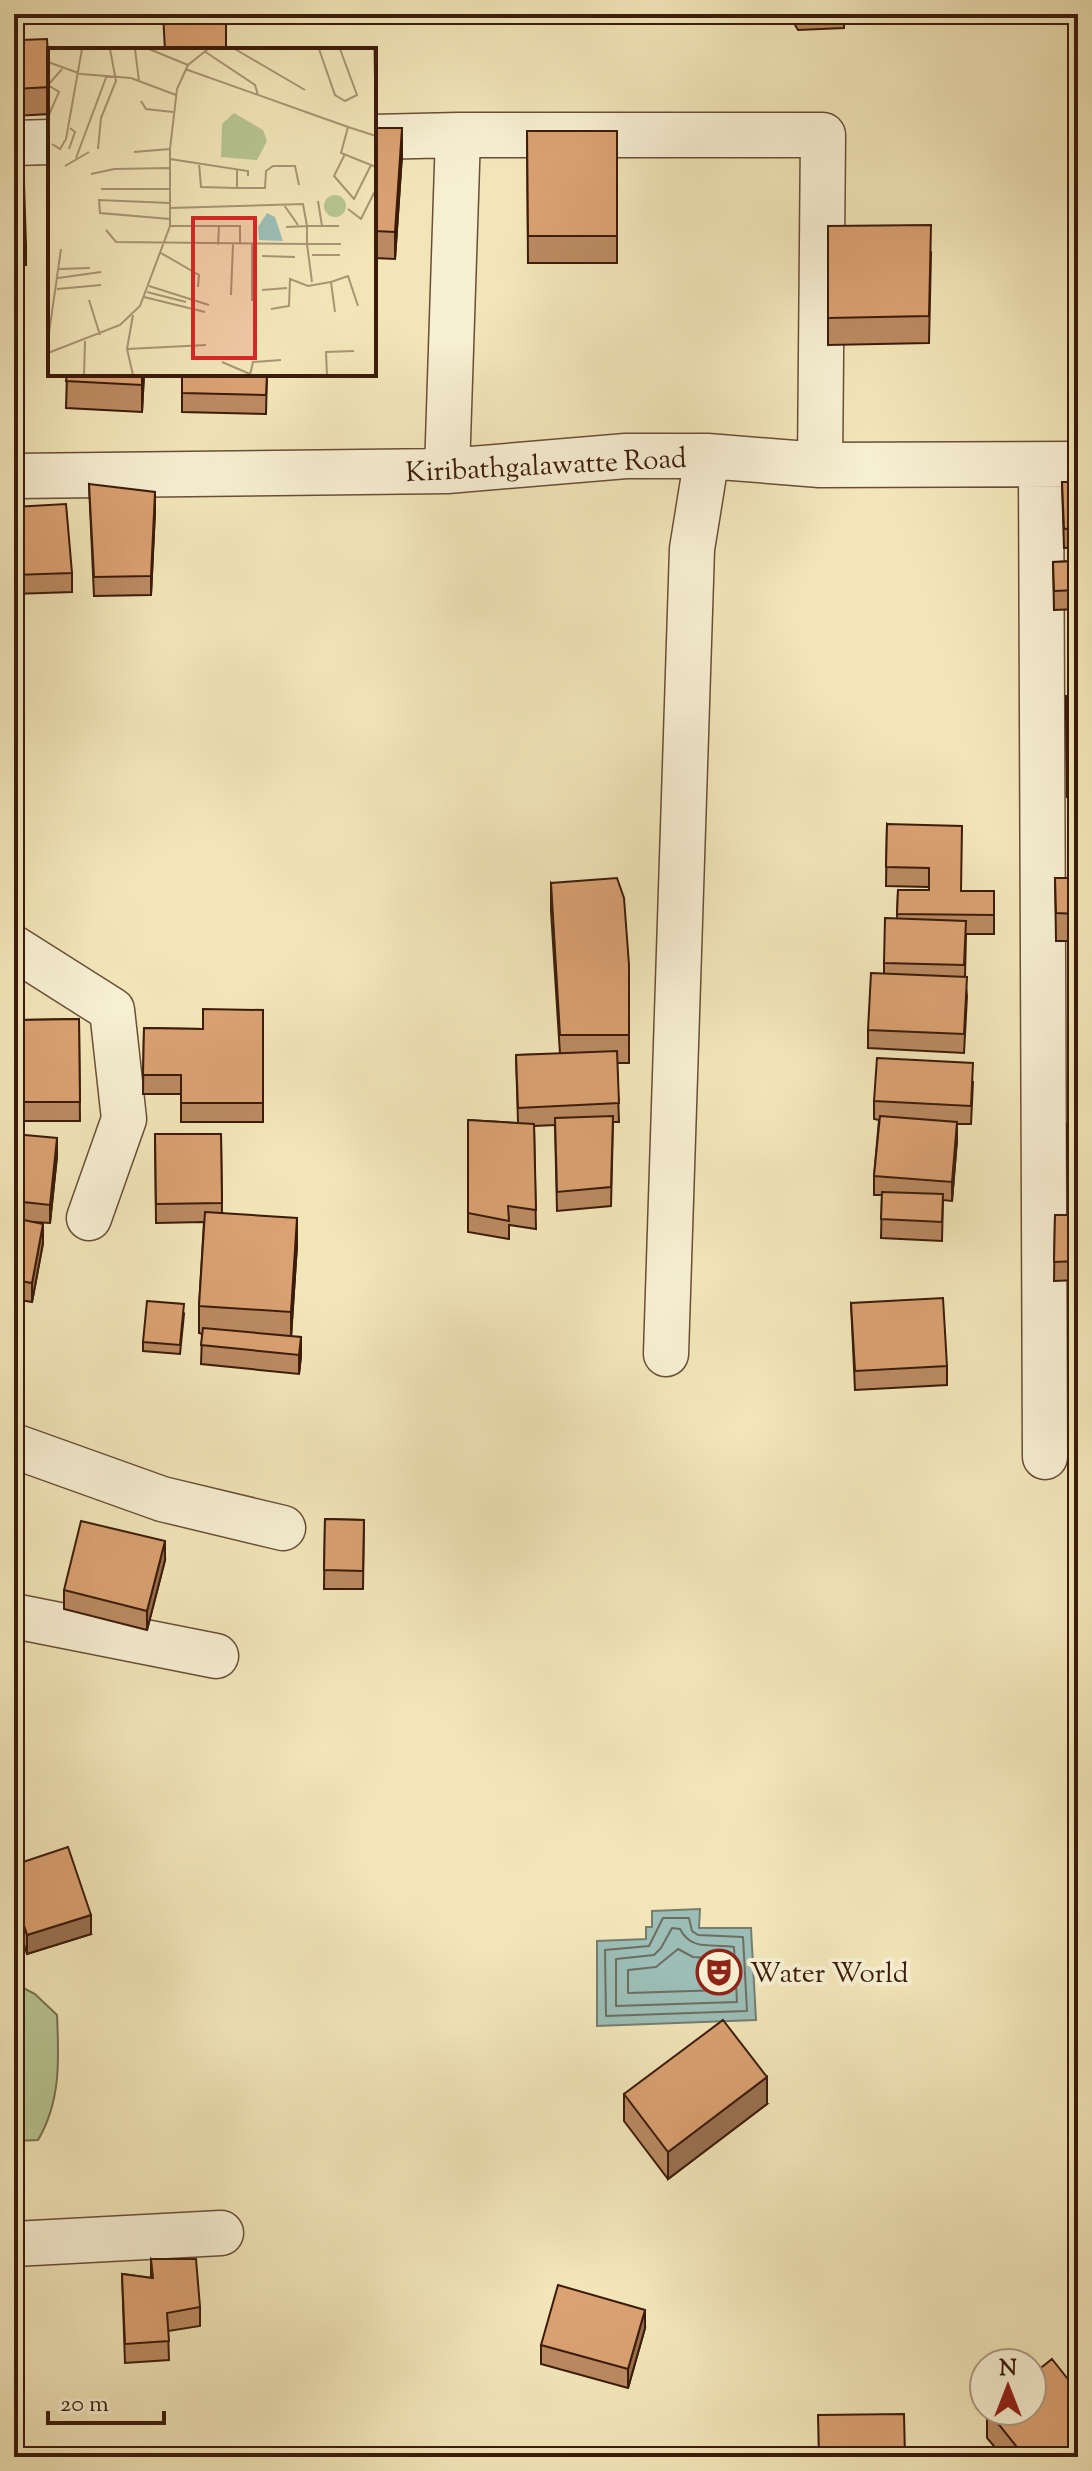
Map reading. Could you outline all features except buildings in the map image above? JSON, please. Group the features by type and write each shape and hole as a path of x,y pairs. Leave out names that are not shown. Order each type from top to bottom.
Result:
{"street":[{"path":"447,471 458,135"},
{"path":"376,137 823,135 820,465"},
{"path":"14,143 48,142"},
{"name":"Kiribathgalawatte Road","path":"14,476 447,471 626,456 707,456 820,465 1060,464"},
{"path":"666,1354 692,549 707,456"},
{"path":"1045,1457 1060,464"},
{"path":"14,948 112,1010 124,1119 89,1218"},
{"path":"14,1446 162,1499 283,1528"},
{"path":"14,1616 216,1656"},
{"path":"14,2244 221,2233"}],"green space":[{"path":"14,1983 35,1994 57,2015 55,2095 38,2140 14,2141"}],"water":[{"path":"700,1909 699,1928 751,1928 756,2020 597,2026 597,1941 646,1939 646,1927 652,1927 652,1911"}],"place":[{"name":"Water World","path":"719,1972"}]}
